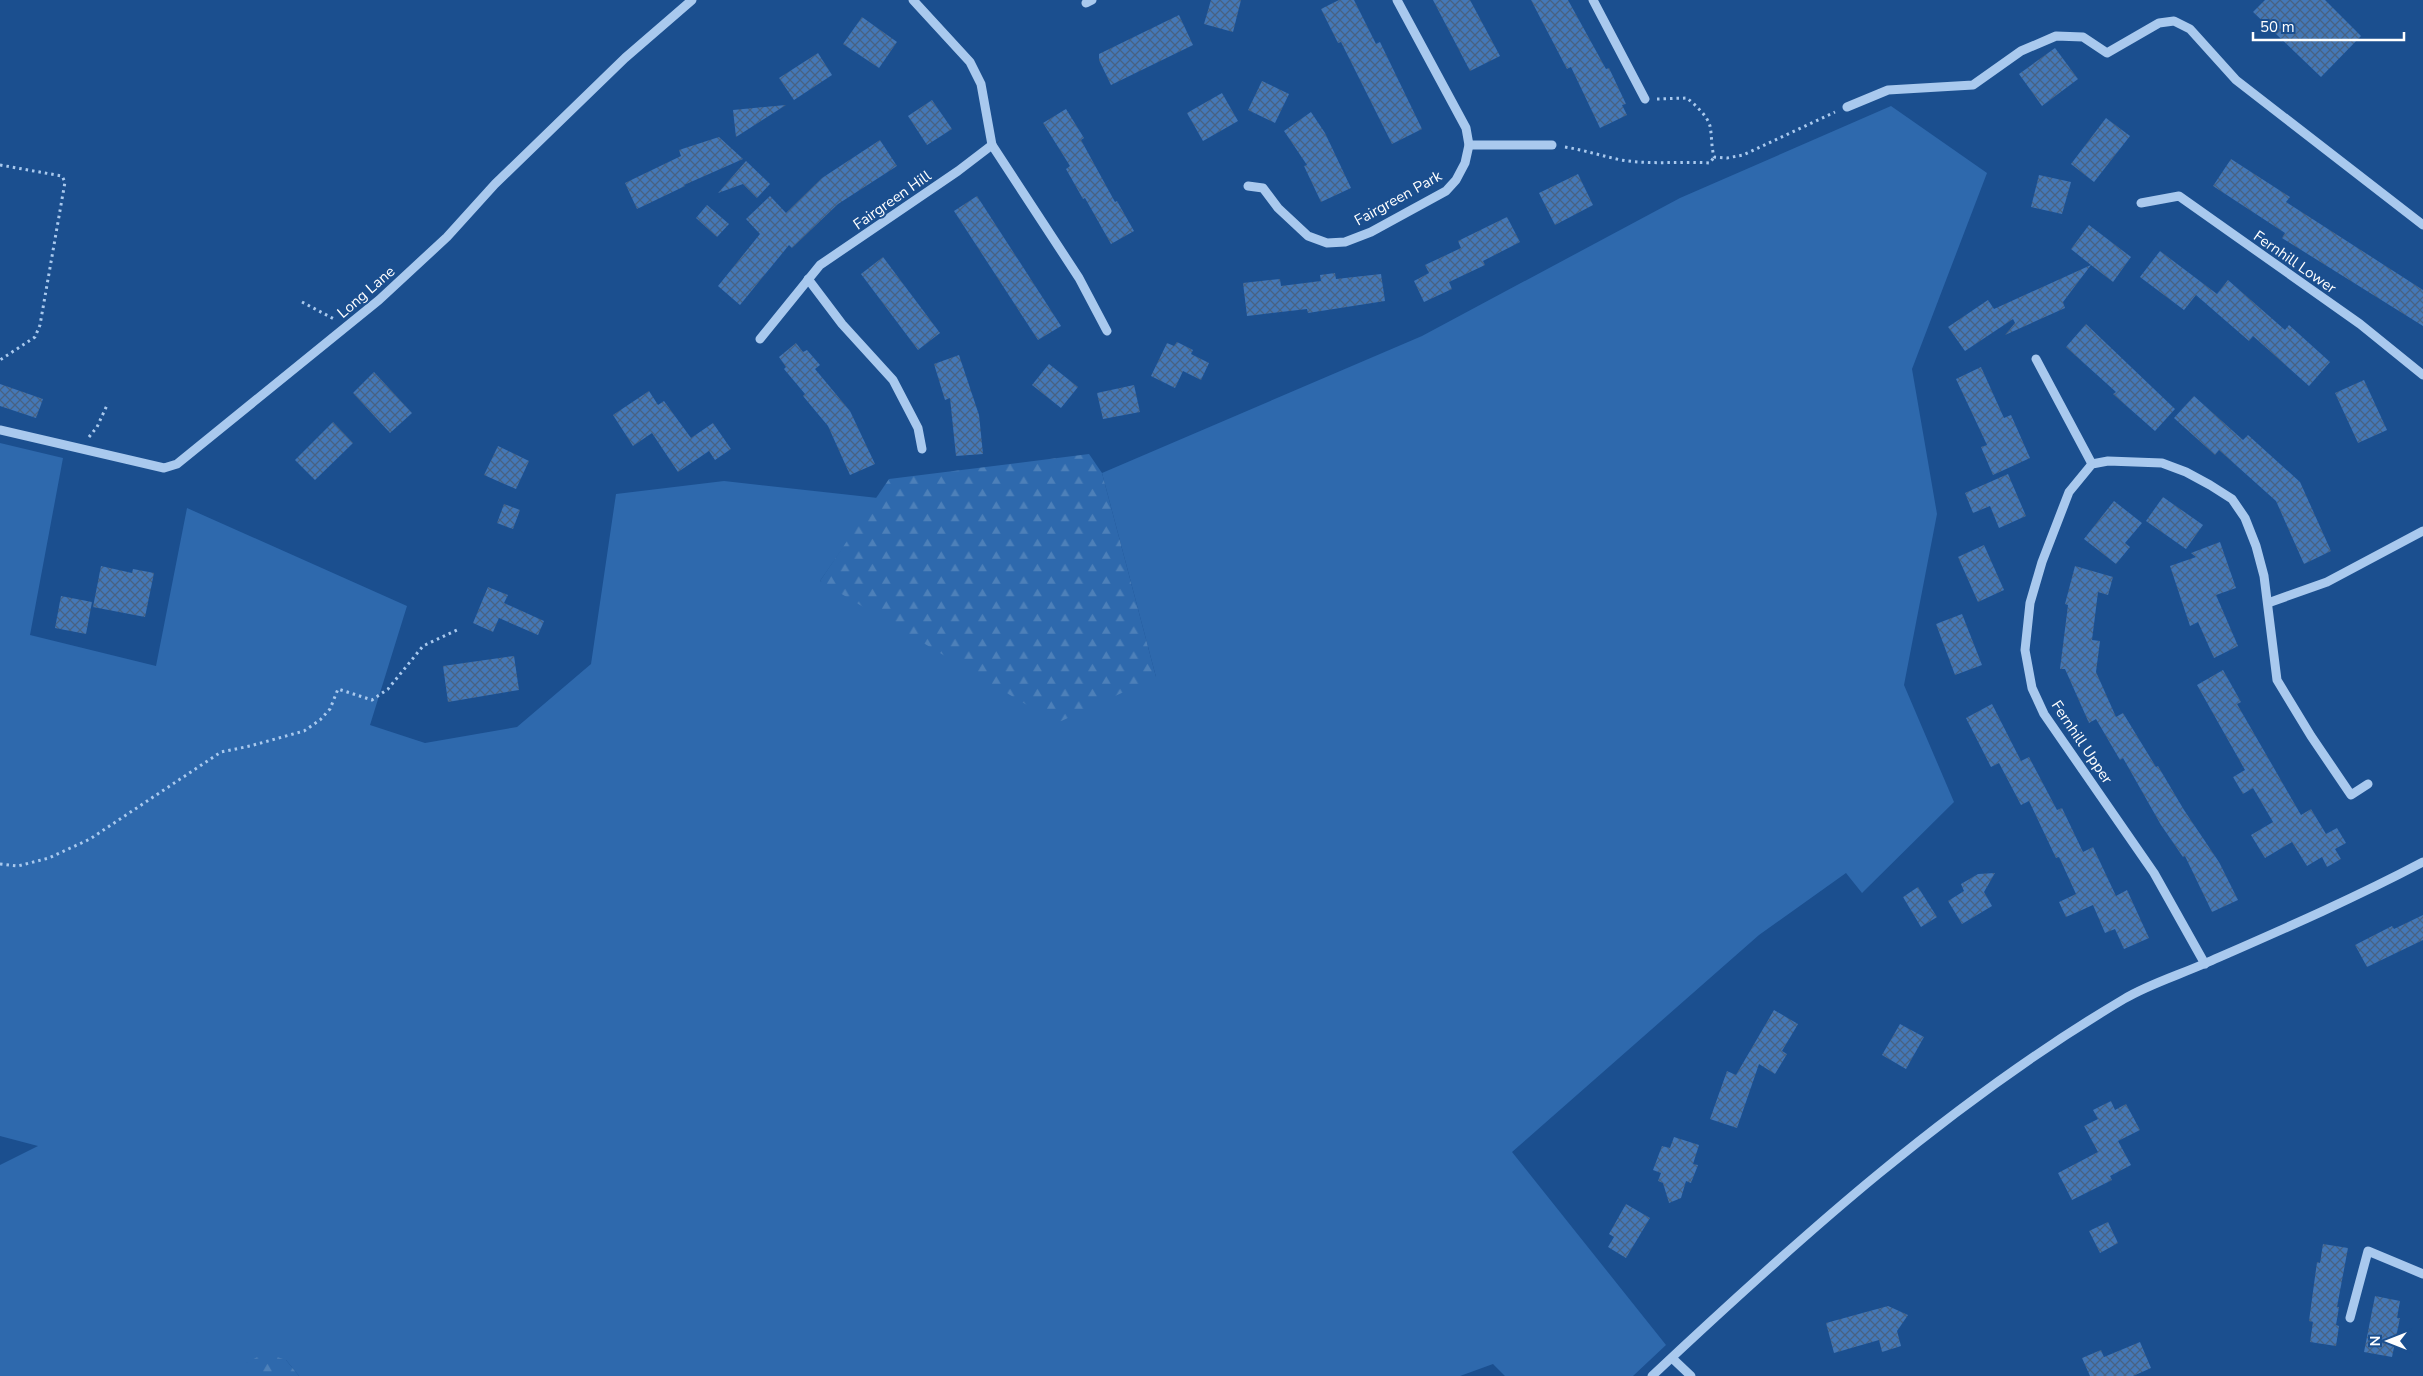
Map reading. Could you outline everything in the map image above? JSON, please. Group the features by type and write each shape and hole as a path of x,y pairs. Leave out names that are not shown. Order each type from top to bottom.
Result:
{"street":[{"name":"Long Lane","path":"0,430 164,468 177,464 379,300 447,237 495,184 625,58 692,0"},
{"path":"913,0 970,62 981,84 992,145 1079,278 1107,331"},
{"path":"1397,0 1466,128 1469,145 1552,145"},
{"path":"1594,0 1645,99"},
{"path":"1847,107 1888,90 1973,84 2021,50 2056,36 2083,37 2107,53 2158,23 2174,21 2190,29 2236,80 2423,225"},
{"name":"Fairgreen Hill","path":"760,339 820,265 958,171 992,145"},
{"name":"Fairgreen Park","path":"1248,186 1263,188 1278,208 1308,236 1327,243 1345,242 1371,232 1446,191 1456,180 1465,164 1469,145"},
{"name":"Fernhill Lower","path":"2141,203 2179,196 2360,324 2423,375"},
{"path":"808,279 842,324 893,380 918,428 922,449"},
{"path":"2036,359 2092,464 2108,461 2162,463 2186,472 2232,500 2244,518 2256,546 2268,603 2276,680 2351,795 2368,784"},
{"name":"Fernhill Upper","path":"2092,464 2069,492 2039,570 2030,603 2025,650 2032,688 2044,714 2154,873 2205,964"},
{"path":"2268,603 2327,582 2423,531"},
{"path":"1652,1376 1794,1244 1874,1177 1962,1108 2046,1049 2126,998 2205,964 2423,862"},
{"path":"2350,1318 2368,1250 2423,1274"},
{"path":"1672,1358 1691,1376"}],"path":[{"path":"1552,145 1590,151 1622,160 1678,164 1690,161 1710,163 1714,157 1710,140 1710,125 1688,98 1645,99"},
{"path":"1714,157 1727,158 1744,155 1847,107"},
{"path":"0,165 62,176 65,182 40,325 35,338 0,360"},
{"path":"302,302 348,326"},
{"path":"79,449 97,427 108,404"},
{"path":"0,864 18,866 49,858 90,839 221,752 304,731 320,720 330,709 338,689 372,700 388,689 423,646 457,630"}],"green space":[{"path":"1891,106 1987,173 1912,369 1937,514 1904,685 1954,802 1862,893 1846,873 1759,935 1512,1152 1666,1345 1633,1376 1505,1376 1493,1364 1460,1376 299,1376 286,1360 246,1363 246,1376 0,1376 0,1165 38,1146 0,1136 0,443 63,458 30,635 156,666 187,508 407,606 370,725 425,743 517,727 591,664 616,494 724,481 878,498 820,581 1156,677 1102,473 1422,336 1680,198"},
{"path":"1089,454 1102,473 1156,677 1057,723 820,581 889,479"},
{"path":"265,1353 286,1360 299,1376 246,1376 246,1363"}],"building":[{"path":"1211,0 1241,0 1233,32 1204,24"},
{"path":"1339,0 1354,0 1376,44 1380,42 1422,129 1392,144 1341,42 1338,43 1321,9"},
{"path":"1433,0 1470,0 1500,56 1470,71"},
{"path":"1531,0 1568,0 1606,69 1609,68 1626,104 1622,105 1627,115 1600,128 1571,67 1567,69"},
{"path":"2265,0 2325,0 2361,36 2321,77 2253,12"},
{"path":"1179,15 1193,45 1111,85 1099,60 1099,54"},
{"path":"862,17 897,42 879,68 843,44"},
{"path":"2055,48 2078,79 2042,106 2019,74"},
{"path":"818,53 832,75 794,100 779,78"},
{"path":"1262,81 1289,94 1275,123 1248,110"},
{"path":"1222,93 1238,121 1203,141 1187,113"},
{"path":"932,100 952,129 927,145 908,116"},
{"path":"786,105 736,137 733,110"},
{"path":"1066,109 1084,138 1081,140 1115,202 1117,201 1134,231 1111,244 1066,169 1070,166 1043,123"},
{"path":"1311,112 1325,133 1351,188 1321,202 1304,166 1307,165 1284,131"},
{"path":"2106,118 2130,136 2094,182 2071,164"},
{"path":"719,137 743,159 684,185 637,209 625,183 681,156 679,150"},
{"path":"880,140 897,166 838,204 792,248 789,245 740,305 718,286 760,234 746,219 770,196 786,213 822,178"},
{"path":"2231,159 2290,197 2286,202 2423,290 2423,326 2282,238 2285,233 2213,186"},
{"path":"746,161 770,184 757,198 743,184 718,193"},
{"path":"1578,174 1593,205 1555,225 1539,193"},
{"path":"2039,175 2071,182 2062,214 2031,207"},
{"path":"977,196 1061,326 1038,340 954,211"},
{"path":"707,205 729,224 717,237 696,218"},
{"path":"1507,217 1520,242 1483,261 1485,265 1449,282 1452,289 1424,302 1414,281 1429,273 1425,265 1461,248 1458,241"},
{"path":"2089,225 2131,257 2113,282 2071,249"},
{"path":"2160,251 2217,294 2228,280 2285,330 2289,325 2330,362 2309,386 2253,336 2249,341 2196,295 2184,310 2140,277"},
{"path":"883,257 940,333 918,350 861,274"},
{"path":"2091,265 2063,302 2065,308 2005,335 2015,323 2013,319 1965,351 1948,327 1988,300 1994,309"},
{"path":"1335,273 1336,279 1381,274 1385,301 1308,313 1307,309 1247,316 1243,283 1280,279 1281,286 1321,281 1320,275"},
{"path":"2086,324 2175,409 2155,431 2113,394 2116,392 2066,347"},
{"path":"1177,342 1193,350 1191,354 1209,363 1201,380 1183,371 1175,388 1151,376 1167,343 1174,346"},
{"path":"796,343 803,352 807,350 820,365 815,369 850,411 875,464 850,475 828,426 803,396 805,394 784,369 786,367 779,357"},
{"path":"959,355 979,415 983,454 956,456 950,398 945,400 934,364"},
{"path":"1049,364 1078,387 1061,408 1032,385"},
{"path":"1981,367 2004,418 2011,415 2030,458 1993,475 1981,447 1987,445 1956,379"},
{"path":"374,372 412,413 390,433 353,393"},
{"path":"2364,380 2387,430 2358,443 2335,393"},
{"path":"0,384 43,399 36,418 0,406"},
{"path":"1134,385 1140,412 1103,419 1097,393"},
{"path":"649,391 658,405 664,401 691,438 713,423 731,449 715,460 709,451 678,472 652,433 633,446 613,415"},
{"path":"2194,396 2243,440 2248,435 2300,482 2331,551 2304,564 2276,501 2219,450 2215,455 2174,418"},
{"path":"333,422 353,443 315,480 295,460"},
{"path":"498,446 529,461 516,489 484,475"},
{"path":"2008,474 2026,516 1999,528 1990,506 1973,513 1965,493"},
{"path":"2163,497 2203,525 2186,549 2146,521"},
{"path":"2114,501 2142,523 2125,543 2130,547 2116,564 2084,539"},
{"path":"504,504 520,510 513,529 497,523"},
{"path":"2220,542 2236,588 2216,595 2238,646 2214,658 2198,622 2190,626 2170,566 2196,557 2191,553"},
{"path":"1984,545 2004,590 1978,602 1958,557"},
{"path":"101,566 132,573 133,569 154,573 145,617 93,607"},
{"path":"2075,566 2113,577 2108,595 2098,592 2092,640 2100,641 2096,672 2116,717 2123,713 2156,767 2158,766 2184,810 2219,862 2238,900 2212,912 2185,856 2183,857 2161,825 2123,758 2120,760 2096,719 2089,723 2065,669 2060,669 2068,605 2065,604"},
{"path":"488,587 508,595 504,603 544,621 538,635 499,618 493,632 473,623"},
{"path":"61,596 92,602 86,634 55,628"},
{"path":"1962,614 1982,665 1955,675 1936,624"},
{"path":"514,656 519,690 448,702 443,666"},
{"path":"2223,670 2241,702 2237,704 2301,815 2311,809 2326,834 2337,828 2346,843 2335,849 2341,859 2327,867 2322,857 2307,866 2292,842 2265,858 2251,835 2273,822 2253,788 2243,794 2233,777 2245,770 2197,685"},
{"path":"1992,704 2021,761 2029,757 2057,810 2062,808 2083,852 2093,847 2116,896 2127,890 2149,938 2124,949 2115,929 2105,933 2093,905 2066,917 2059,902 2076,894 2059,857 2056,858 2029,801 2021,805 1999,763 1991,767 1966,718"},
{"path":"1995,873 1984,892 1992,906 1962,924 1948,901 1964,891 1961,884 1978,874"},
{"path":"1918,887 1937,917 1921,927 1903,897"},
{"path":"2423,915 2423,940 2367,967 2355,945 2392,926 2394,929"},
{"path":"1774,1010 1798,1024 1782,1051 1787,1054 1775,1074 1759,1064 1737,1128 1710,1119 1727,1071 1736,1075"},
{"path":"1900,1024 1924,1037 1906,1069 1882,1055"},
{"path":"2111,1101 2115,1110 2126,1104 2140,1130 2118,1141 2131,1165 2110,1176 2112,1180 2072,1200 2058,1173 2098,1152 2084,1126 2098,1119 2093,1110"},
{"path":"1674,1137 1699,1145 1693,1164 1698,1165 1691,1183 1686,1181 1681,1198 1669,1203 1663,1183 1658,1181 1661,1173 1653,1170 1662,1146 1670,1148"},
{"path":"1626,1204 1650,1218 1626,1258 1608,1247 1614,1237 1609,1234"},
{"path":"2108,1222 2118,1243 2100,1253 2089,1231"},
{"path":"2323,1244 2348,1248 2337,1307 2339,1307 2336,1325 2339,1326 2336,1346 2310,1342 2313,1322 2309,1321 2317,1262 2320,1263"},
{"path":"2375,1296 2400,1301 2397,1318 2400,1318 2392,1357 2364,1352"},
{"path":"1888,1306 1908,1315 1897,1331 1901,1346 1882,1352 1879,1340 1834,1353 1826,1323"},
{"path":"2140,1342 2151,1368 2133,1376 2090,1376 2082,1358 2101,1350 2104,1357"}]}
